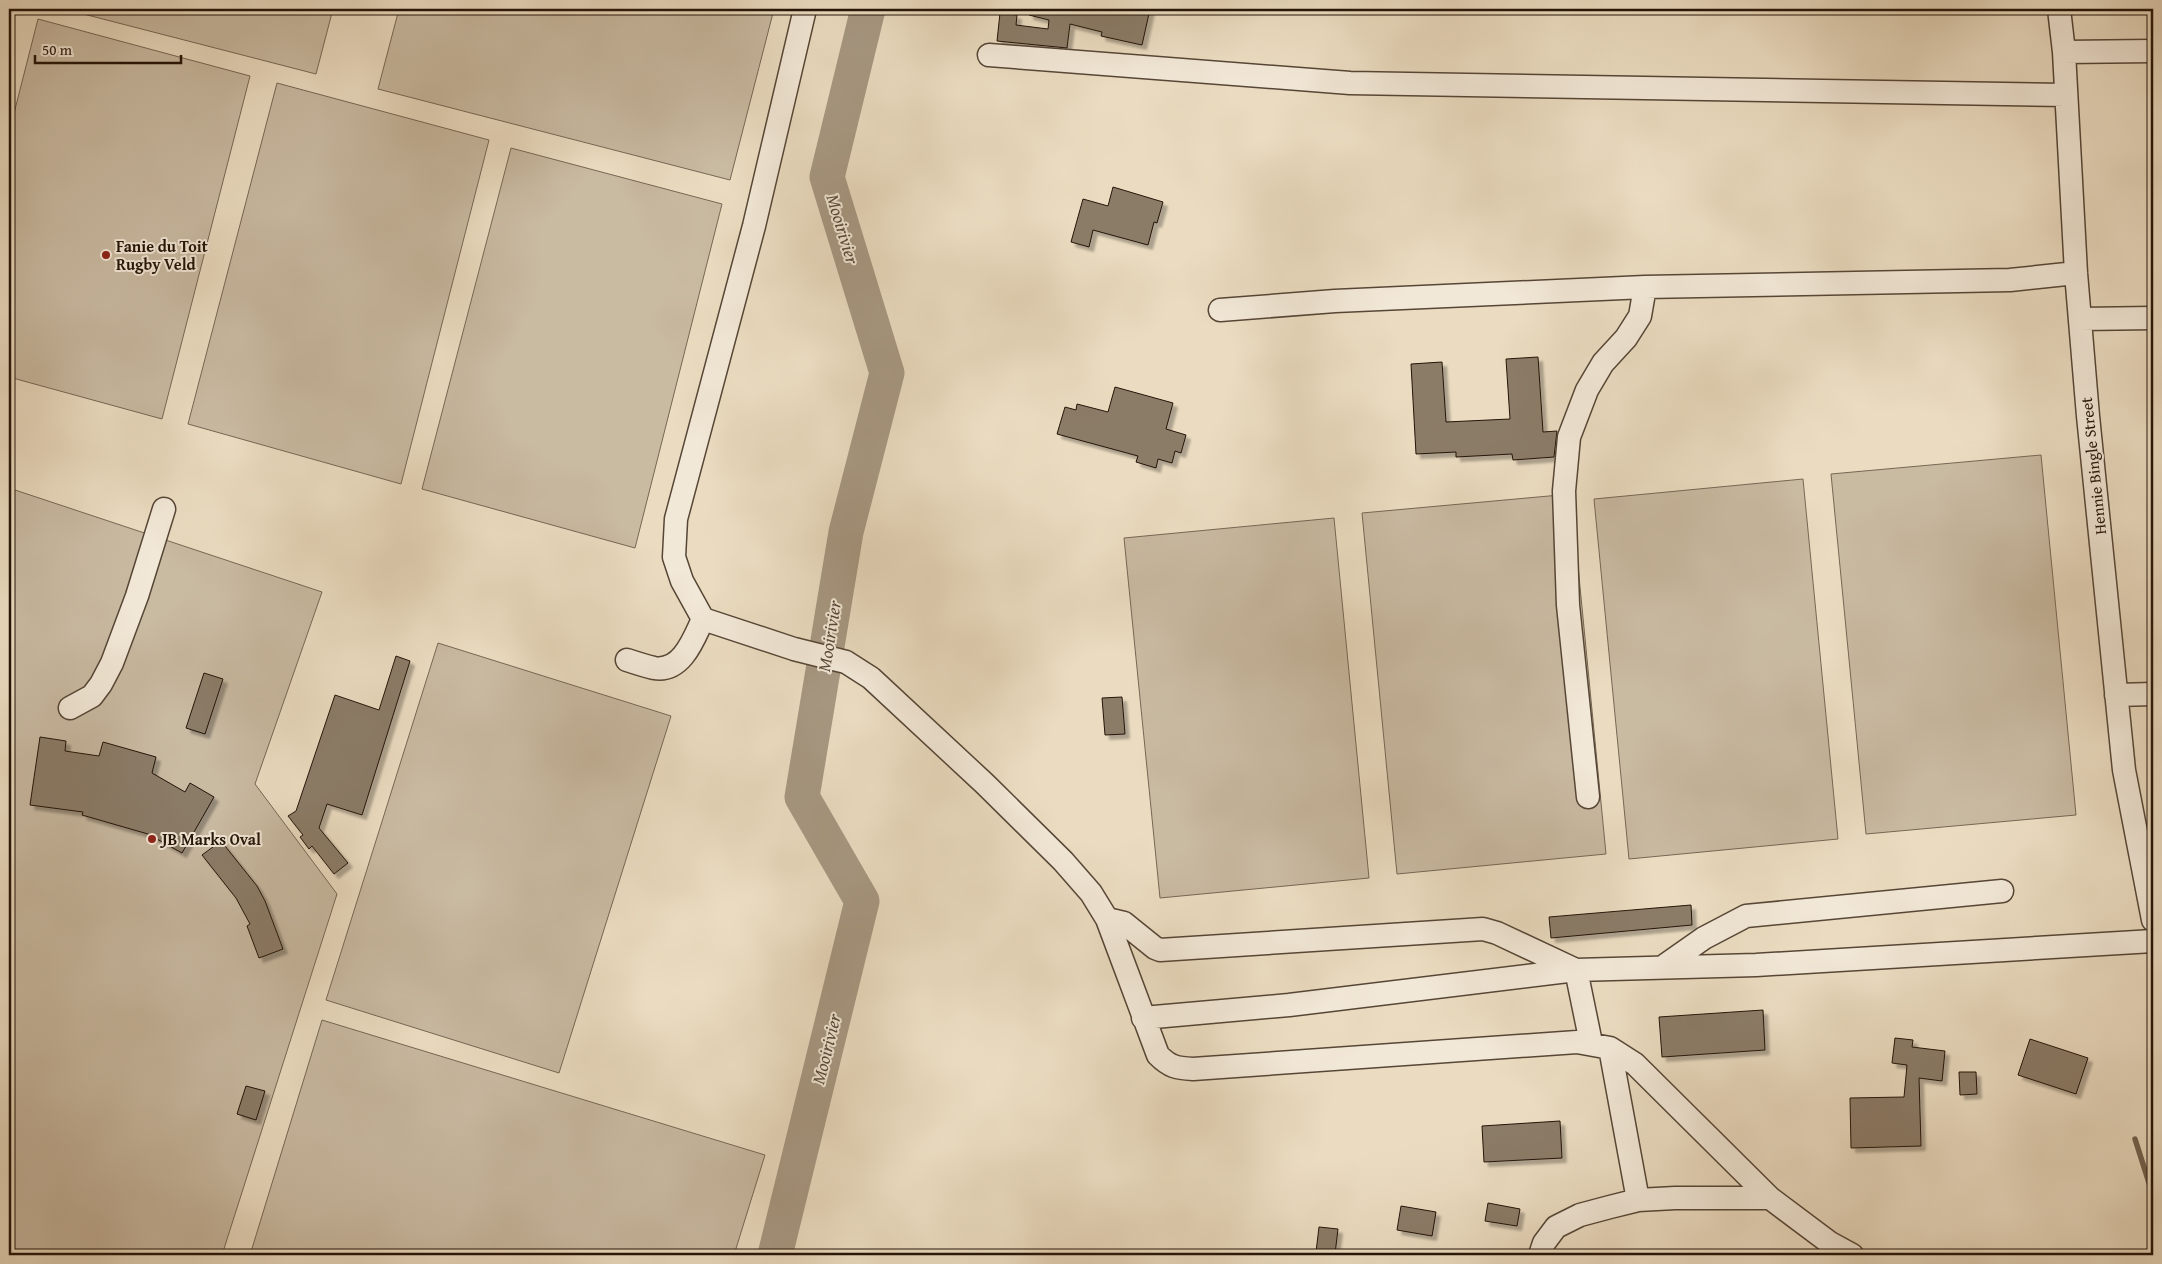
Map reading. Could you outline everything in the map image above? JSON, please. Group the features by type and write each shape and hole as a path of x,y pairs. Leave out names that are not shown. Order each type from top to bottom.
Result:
{"street":[{"path":"805,9 754,226 676,518 674,558 682,581 703,619 794,649 846,662 871,678 999,798 1063,861 1091,893 1106,919 1158,1054 1167,1064 1177,1068 1193,1069 1567,1043 1600,1046 1635,1064 1770,1198 1830,1243 1852,1255"},
{"name":"Hennie Bingle Street","path":"2059,9 2064,52 2076,273 2088,416 2116,695 2124,770 2153,920"},
{"path":"2064,52 2153,51"},
{"path":"989,55 1350,83 2066,95"},
{"path":"1220,310 1335,301 1645,287 2010,280 2076,273"},
{"path":"1588,797 1568,605 1564,491 1570,437 1587,390 1604,363 1626,338 1640,316 1645,287"},
{"path":"2081,319 2153,318"},
{"path":"70,708 92,696 112,663 137,596 164,509"},
{"path":"628,660 656,669 673,664 686,653 703,619"},
{"path":"2116,695 2153,694"},
{"path":"1664,966 1704,938 1746,916 2002,891"},
{"path":"1106,919 1124,923 1160,950 1483,929 1497,933 1576,970 1600,1046 1638,1200"},
{"path":"1143,1018 1289,1005 1576,970 1664,966 1756,965 2153,941"},
{"path":"1540,1255 1544,1243 1556,1227 1580,1215 1638,1200 1770,1198"}],"shaded area":[{"path":"64,9 333,9 316,74"},
{"path":"399,9 774,9 730,180 378,89"},
{"name":"Fanie du Toit Rugby Veld","path":"38,19 250,76 162,419 9,377 9,133"},
{"path":"277,83 489,140 401,484 188,424"},
{"path":"511,148 722,204 635,548 422,489"},
{"path":"2041,455 2076,815 1866,834 1831,474"},
{"path":"1803,479 1838,839 1629,859 1594,499"},
{"name":"JB Marks Oval","path":"9,488 322,592 255,784 337,894 222,1255 9,1255"},
{"path":"1571,494 1606,854 1397,874 1362,513"},
{"path":"1334,518 1369,878 1160,898 1124,538"},
{"path":"438,643 671,716 559,1073 326,1000"},
{"path":"322,1020 765,1155 734,1255 250,1255"}],"building":[{"path":"1030,9 1150,9 1142,45 1101,36 1102,32 1070,24 1067,48 997,41 1000,13 1017,15 1016,25 1048,29 1049,20 1029,15"},
{"path":"1113,187 1163,202 1157,223 1154,222 1148,245 1093,230 1089,247 1071,242 1083,199 1108,206"},
{"path":"1538,357 1543,432 1557,431 1554,457 1513,460 1512,454 1456,457 1456,452 1416,454 1411,364 1442,362 1446,422 1510,419 1506,359"},
{"path":"1115,387 1173,403 1166,429 1186,435 1181,453 1175,451 1172,463 1158,459 1156,468 1136,462 1138,456 1057,434 1065,407 1076,410 1077,404 1108,412"},
{"path":"396,656 410,661 362,815 327,804 319,828 348,863 334,874 312,846 309,849 300,837 303,835 288,816 296,811 335,695 379,710"},
{"path":"204,673 223,679 205,734 186,728"},
{"path":"1122,697 1125,734 1105,735 1102,698"},
{"path":"40,737 66,741 65,751 99,756 103,742 156,757 152,773 185,792 190,783 214,797 182,853 148,834 82,815 83,812 30,805"},
{"path":"221,841 257,886 265,901 283,949 259,958 247,926 250,924 236,898 202,855"},
{"path":"1691,905 1692,925 1551,938 1549,917"},
{"path":"1763,1010 1765,1050 1662,1057 1659,1017"},
{"path":"1895,1038 1913,1040 1912,1047 1945,1051 1942,1081 1919,1078 1921,1146 1851,1148 1850,1098 1904,1097 1907,1065 1892,1063"},
{"path":"2030,1039 2088,1058 2076,1094 2018,1075"},
{"path":"1959,1072 1976,1072 1977,1094 1960,1095"},
{"path":"246,1086 265,1091 256,1120 237,1114"},
{"path":"1560,1121 1562,1158 1484,1162 1482,1126"},
{"path":"1488,1203 1520,1209 1517,1226 1485,1221"},
{"path":"1401,1206 1436,1212 1432,1236 1397,1230"},
{"path":"1319,1227 1338,1229 1335,1254 1316,1252"}],"waterway":[{"name":"Mooirivier","path":"775,1255 862,901 802,797 846,532 887,373 827,177 868,9"},
{"path":"2135,1139 2150,1186 2153,1189"}],"place":[{"name":"Fanie du Toit Rugby Veld","path":"106,255"},
{"name":"JB Marks Oval","path":"152,839"}]}
